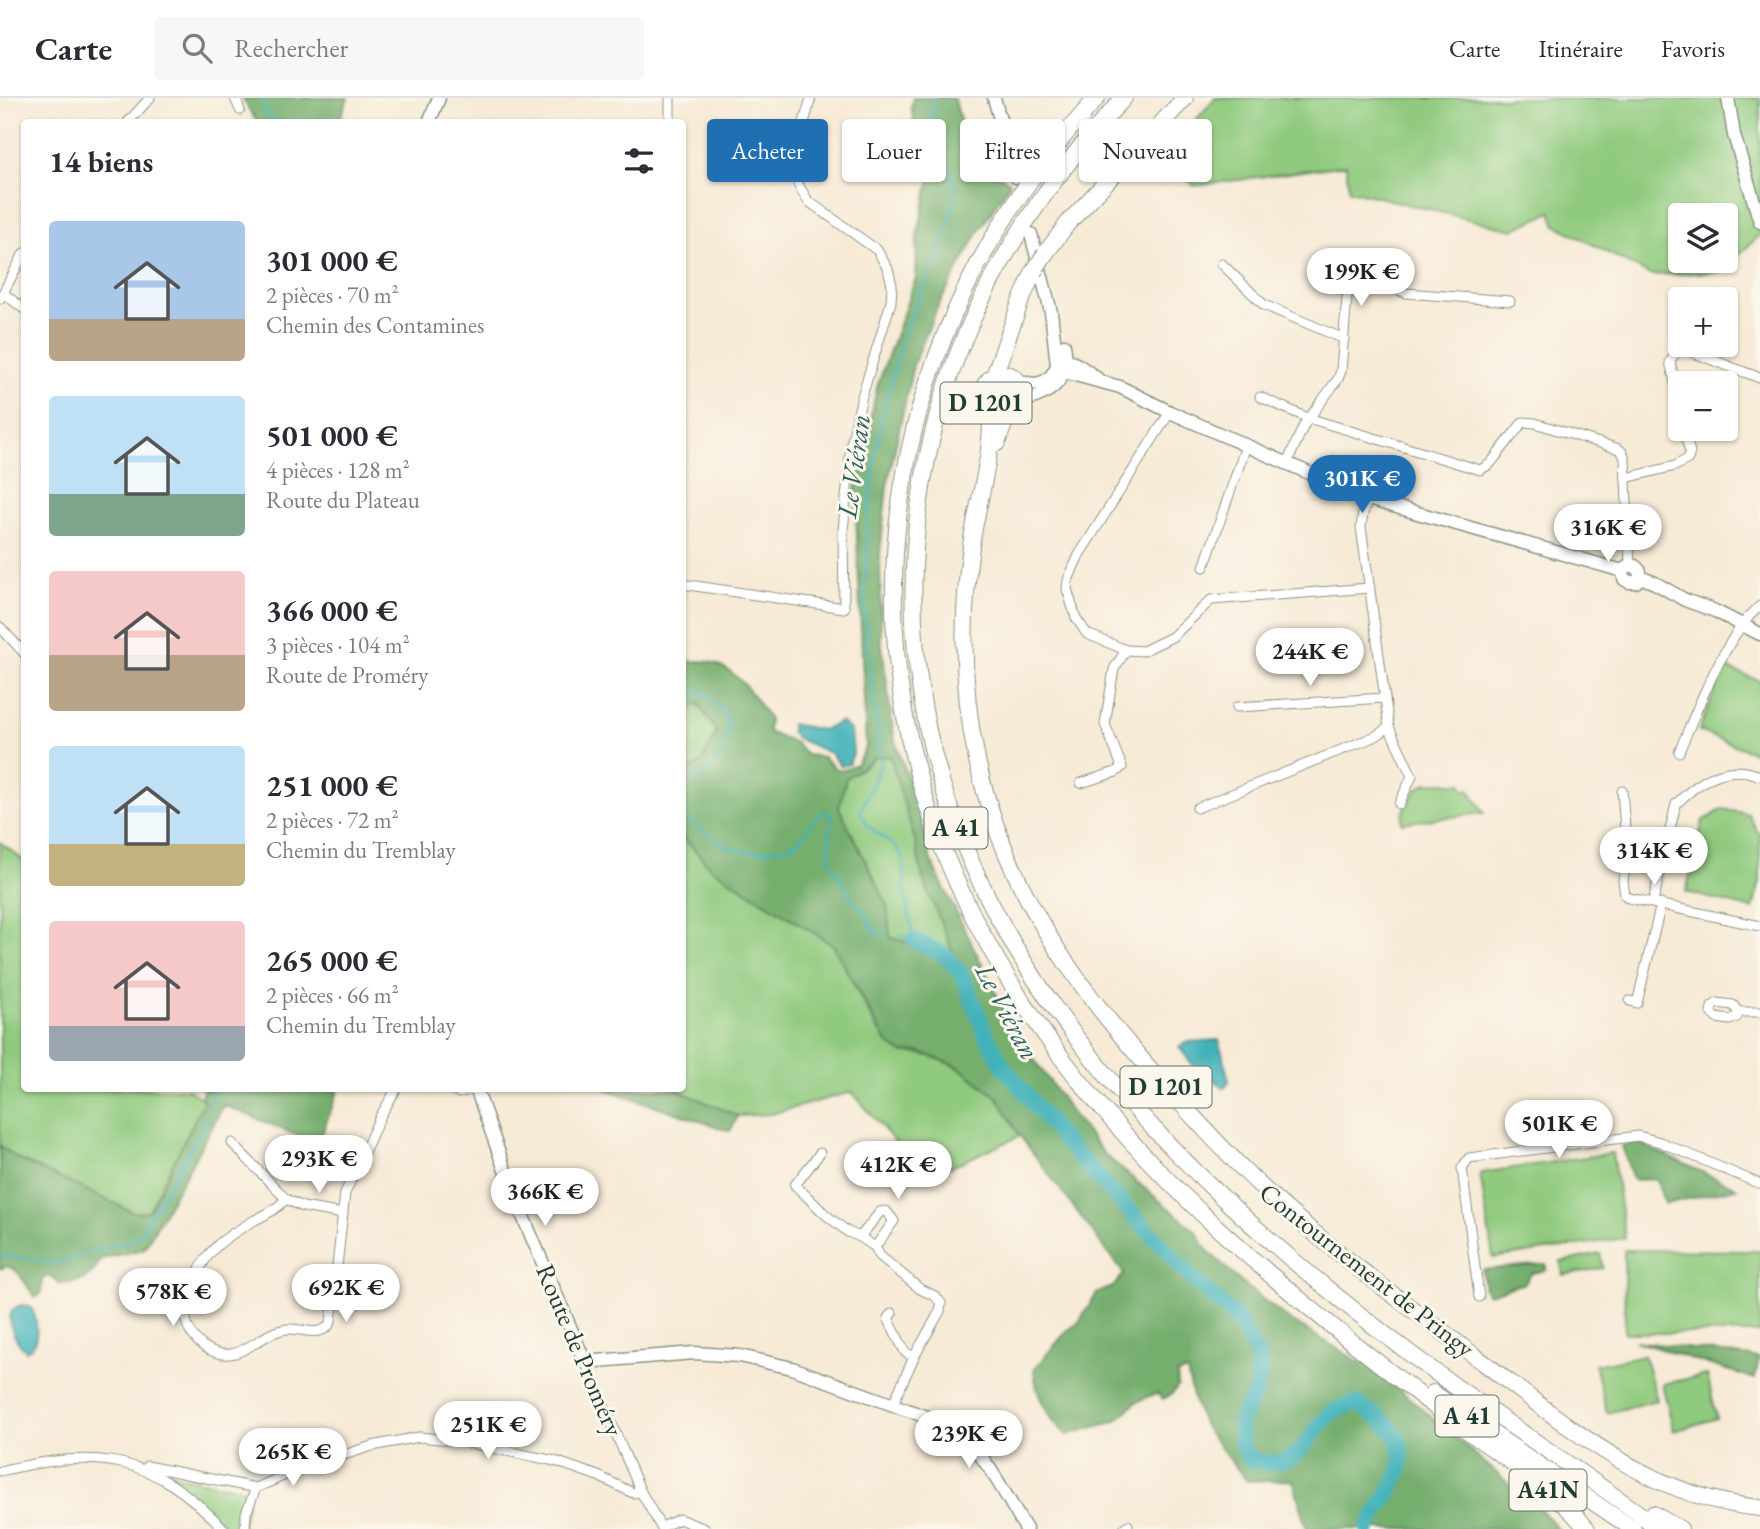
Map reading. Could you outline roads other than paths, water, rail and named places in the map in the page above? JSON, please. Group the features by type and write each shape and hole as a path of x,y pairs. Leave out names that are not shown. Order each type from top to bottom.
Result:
{"highway":[{"name":"A 41","path":"1097,98 1036,172 996,230 957,305 930,371 904,471 895,543 894,616 900,689 914,757 944,851 976,921 1034,1018 1082,1083 1137,1147 1225,1234 1303,1300 1633,1529"},
{"name":"A 41","path":"1124,98 1054,182 1020,230 996,271 984,292 956,358 932,433 916,527 913,567 915,638 924,712 934,758 952,815 985,895 1022,960 1079,1042 1154,1130 1256,1228 1357,1312 1460,1390 1602,1486 1660,1529"},
{"name":"Contournement de Pringy","path":"1185,98 1076,215 1045,254 1034,271 1016,314 995,376 986,383 984,390 992,433 971,541 966,592 965,666 968,711 983,785 1003,845 1034,914 1070,972 1131,1047 1214,1140 1267,1192 1342,1256 1624,1464 1656,1481 1689,1493 1723,1503 1760,1508"},
{"name":"Contournement de Pringy","path":"1016,314 1012,359 1022,394 998,439 976,558 971,618 974,694 986,766 1007,834 1032,894 1068,956 1116,1018 1217,1132 1285,1198 1352,1255 1623,1454 1655,1472 1688,1485 1730,1496 1760,1500"},
{"name":"D 1201","path":"995,376 1005,374 1017,380"},
{"name":"D 1201","path":"989,407 999,413 1014,408"},
{"name":"A41N","path":"1303,1300 1402,1382 1542,1485 1568,1507 1587,1529"},
{"name":"A41N","path":"1602,1486 1680,1529"}],"street":[{"path":"131,119 150,98"},
{"path":"235,98 240,110"},
{"path":"430,119 439,98"},
{"path":"670,98 670,119"},
{"path":"686,585 844,608 843,531 851,445 862,397 891,302 892,285 888,269 877,250 808,201 798,184 794,157 811,98"},
{"path":"994,98 1000,119"},
{"path":"1728,98 1734,135 1760,222"},
{"path":"1014,408 1049,391 1060,380 1062,365 1057,353 1051,312 1031,234"},
{"path":"21,259 1,296 21,307"},
{"path":"1222,264 1264,305 1344,339"},
{"path":"1287,463 1308,418 1338,379 1343,363 1349,272 1364,268 1406,293 1510,301"},
{"path":"1672,371 1670,362 1677,350 1686,350 1760,378"},
{"path":"1062,365 1121,387 1170,412 1368,499 1639,569 1640,578 1650,580 1675,595 1715,611 1760,634"},
{"path":"1017,380 1030,384 1043,383 1062,365"},
{"path":"1260,397 1308,418 1480,470 1490,464 1518,426 1529,422 1619,449 1625,459 1627,568"},
{"path":"1170,412 1083,548 1068,580 1068,596 1081,627 1087,634 1126,650 1143,651 1172,637 1211,600 1370,588"},
{"path":"1626,478 1675,466 1687,460 1690,452 1687,441"},
{"path":"1203,566 1246,446"},
{"path":"1368,499 1361,527 1389,727 1412,775 1399,804"},
{"path":"1679,752 1726,649 1742,625 1760,606"},
{"path":"0,627 21,650"},
{"path":"1080,783 1116,772 1122,766 1105,724 1114,669 1126,650"},
{"path":"1237,707 1385,698"},
{"path":"1197,808 1376,736 1389,727"},
{"path":"1630,1002 1637,1003 1676,804 1686,793 1721,772 1746,771 1760,776"},
{"path":"1622,791 1627,853 1623,881 1625,895 1760,926"},
{"path":"1738,1012 1760,1012"},
{"path":"286,1199 277,1208 212,1249 201,1266 186,1308 187,1325 200,1344 223,1354 247,1349 282,1331 320,1332 327,1329 331,1322 346,1187 394,1092"},
{"name":"Route de Proméry","path":"477,1092 513,1193 641,1492 662,1528"},
{"path":"1479,1297 1462,1168 1469,1158 1638,1136 1660,1142 1760,1184"},
{"path":"232,1143 286,1199 303,1206 343,1214"},
{"path":"820,1153 795,1185 825,1215 875,1247 880,1256 941,1303 940,1311 914,1357 893,1404"},
{"path":"860,1237 880,1212 886,1210 894,1220 875,1247"},
{"path":"892,1313 888,1318 905,1352 914,1357"},
{"path":"585,1362 694,1353 740,1356 792,1368 893,1404 948,1425 966,1438 1026,1529"},
{"path":"0,1471 39,1463 114,1461 256,1488 297,1470 372,1446 419,1437 522,1452 579,1468 633,1493 641,1492"},
{"path":"139,1466 178,1488 224,1529"},
{"path":"245,1529 246,1513 256,1488"},
{"path":"662,1528 679,1519 705,1529"}],"water":[{"path":"841,722 851,731 853,753 849,764 841,766 830,753 796,738 791,732 791,724 823,730"},
{"path":"1219,1040 1229,1081 1224,1088 1204,1071 1199,1073 1179,1047 1186,1042"},
{"path":"20,1305 30,1306 37,1330 34,1343 26,1351 16,1338 10,1321 12,1310"}],"waterway":[{"path":"262,98 267,113 272,119"},
{"name":"Le Viéran","path":"914,940 905,893 903,857 894,846 867,825 860,811 881,765 864,598 868,517 875,458 886,401 904,333 942,245 957,197 934,131 932,113 935,98"},
{"path":"686,693 705,693 723,711 729,724 725,744 713,765 704,774 686,779"},
{"path":"686,817 714,840 748,852 795,844 813,820 828,812 832,816 829,836 830,862 851,897 865,913 874,932 886,934"},
{"path":"900,935 914,940"},
{"name":"Le Viéran","path":"914,940 946,956 962,975 986,1035 1003,1066 1065,1142 1193,1279 1237,1318 1260,1360 1256,1392 1240,1422 1242,1446 1251,1460 1268,1463 1290,1458 1330,1414 1356,1403 1379,1418 1396,1436 1402,1458 1399,1471 1368,1529"},
{"path":"210,1105 215,1092"},
{"path":"0,1255 58,1263 138,1238 206,1118"}]}
